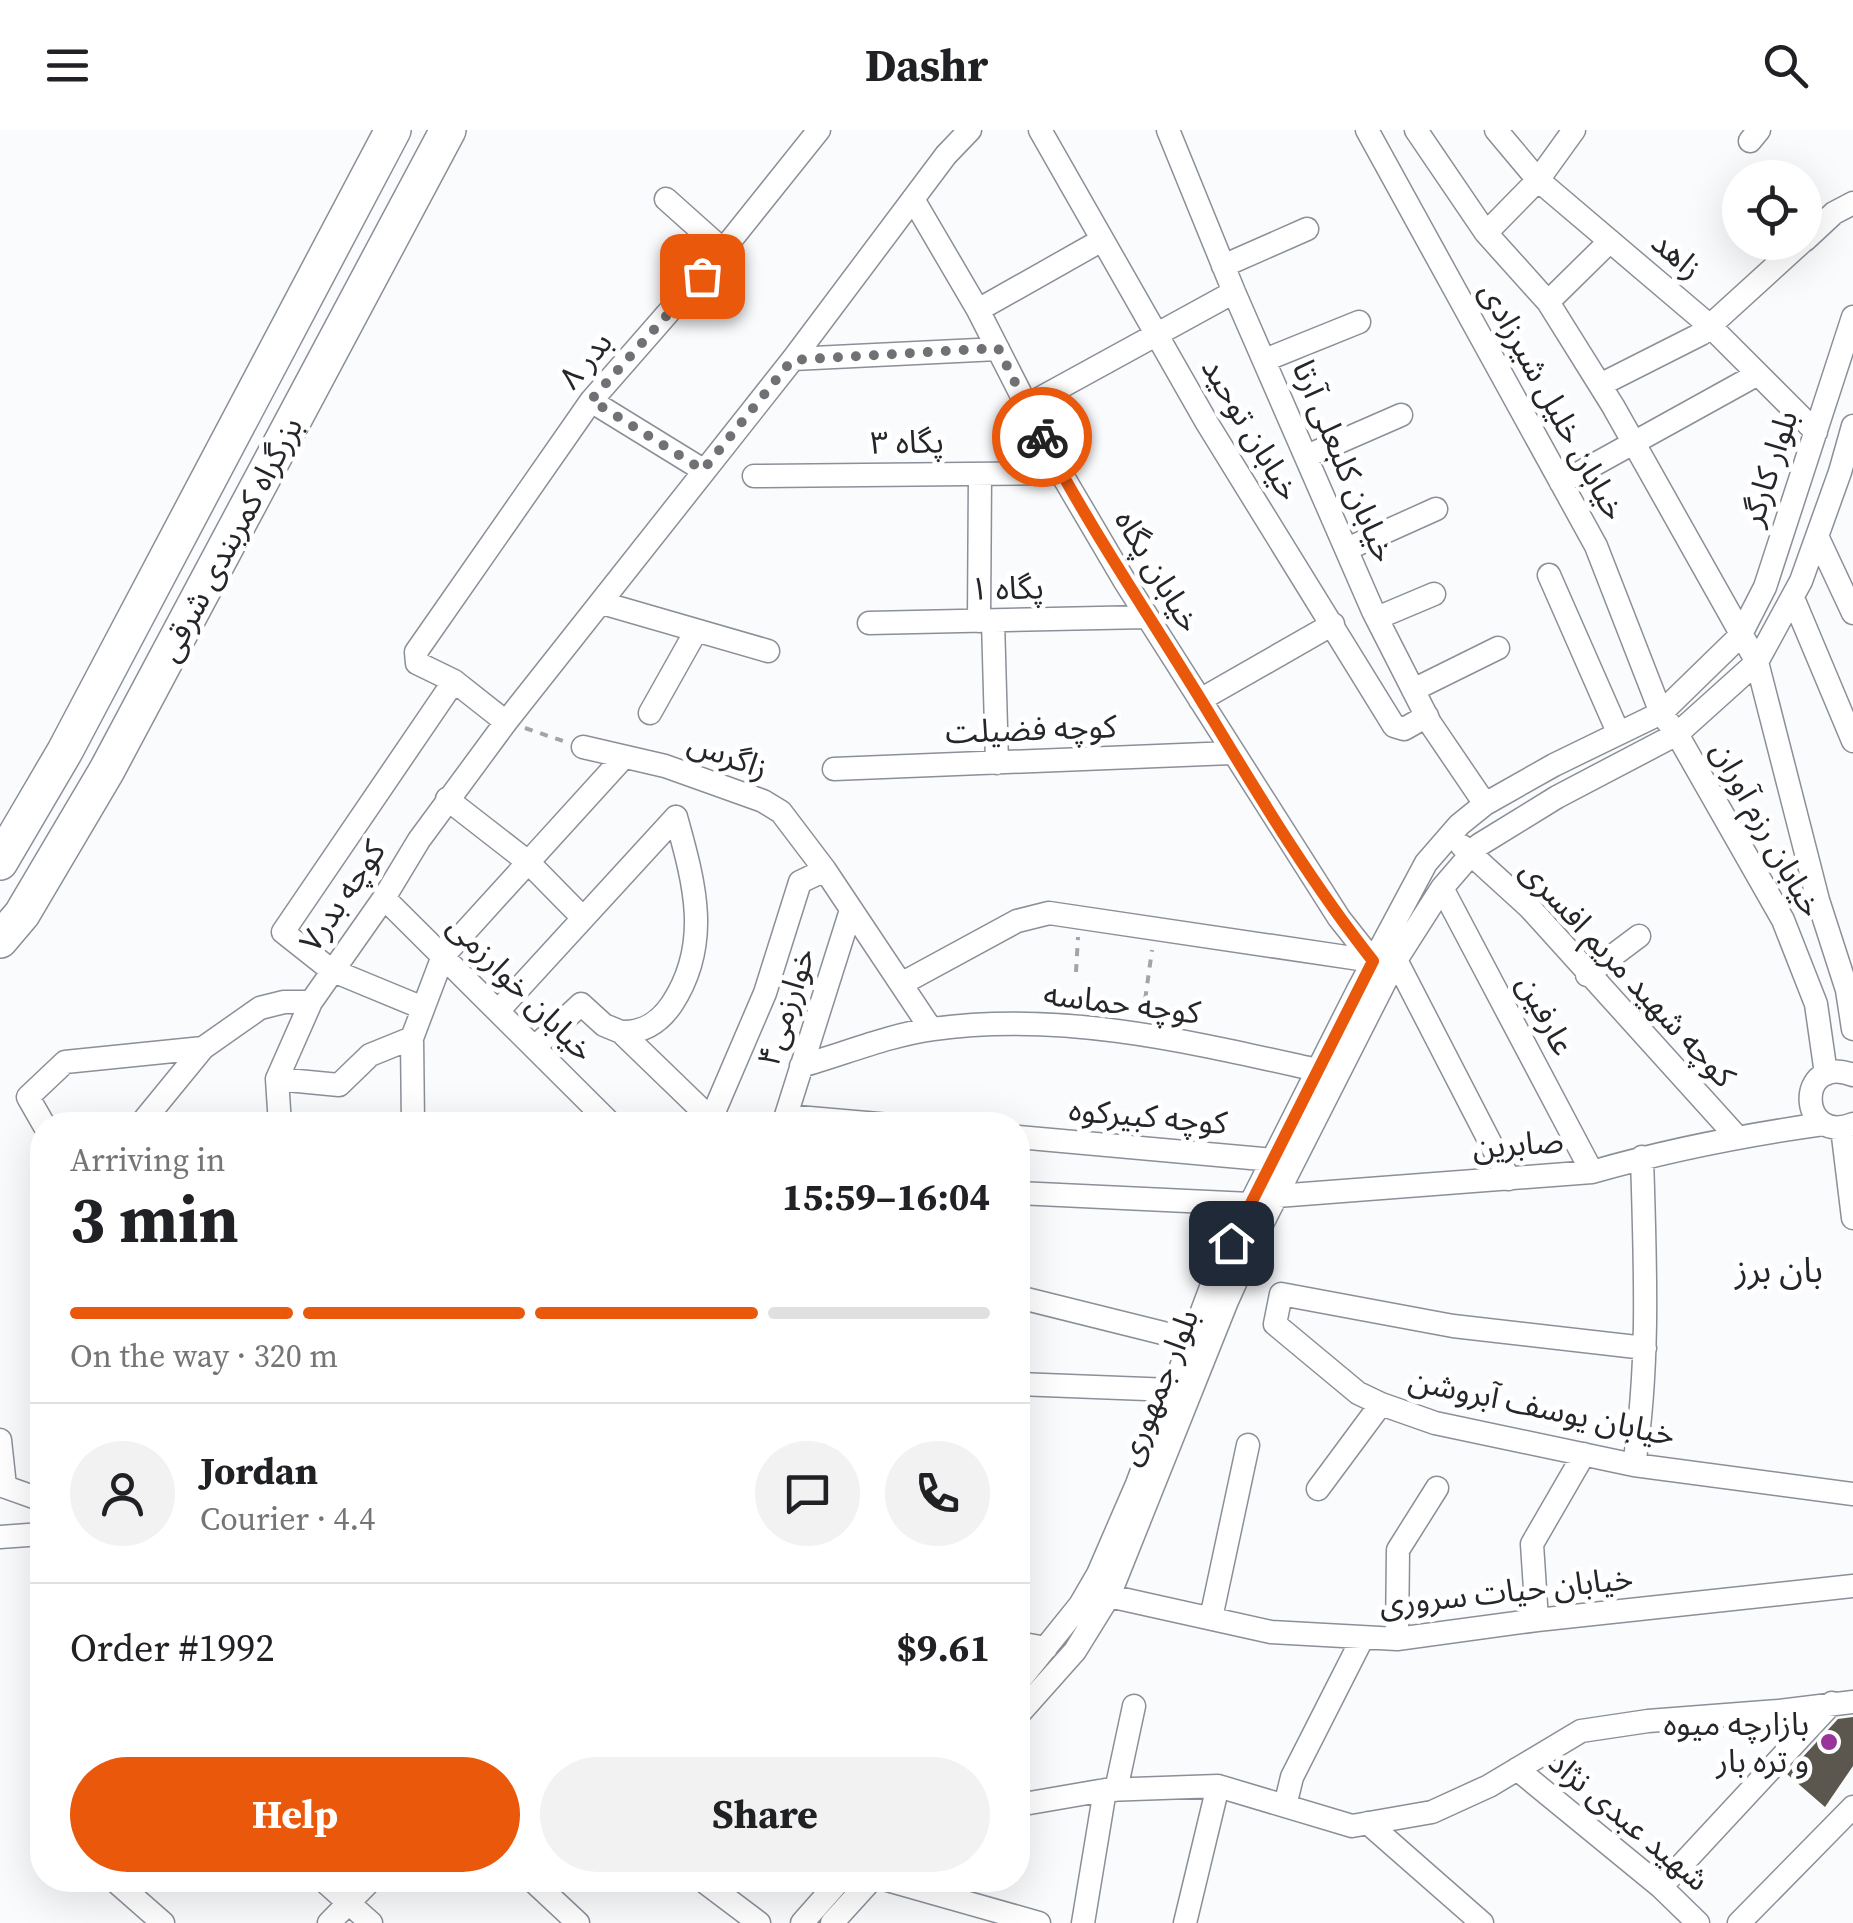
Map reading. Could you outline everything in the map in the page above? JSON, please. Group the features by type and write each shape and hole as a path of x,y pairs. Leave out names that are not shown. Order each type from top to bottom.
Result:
{"highway":[{"name":"بزرگراه کمربندی شرقی","path":"0,862 66,751 393,130"},
{"name":"بزرگراه کمربندی شرقی","path":"0,940 22,914 107,770 448,130"}],"street":[{"name":"بدر ۸","path":"454,681 417,664 416,652 591,400 724,250 819,130"},
{"name":"کوچه بدر۷","path":"279,1112 277,1080 310,1002 384,898 447,799 970,130"},
{"name":"خیابان توحید","path":"1040,130 1207,423 1394,726 1404,729 1427,716"},
{"name":"خیابان کلبعلی آرتا","path":"1168,130 1234,292 1377,618 1427,716 1485,804"},
{"name":"خیابان خلیل شیرزادی","path":"1367,130 1596,546 1660,713 1677,734"},
{"name":"خیابان رزم آوران","path":"1416,130 1486,233 1548,302 1600,385 1757,662 1818,900 1847,990 1853,1029"},
{"name":"زاهد","path":"1496,130 1538,180 1710,326 1816,432"},
{"path":"1486,233 1538,180 1574,130"},
{"path":"666,198 724,250"},
{"name":"خیابان پگاه","path":"913,199 978,310 1061,473 1147,617 1339,918 1385,961 1509,1179"},
{"path":"1822,224 1853,202"},
{"path":"1223,266 1307,229"},
{"path":"978,310 1102,240"},
{"path":"1548,302 1610,241"},
{"path":"1600,385 1701,334 1782,260"},
{"path":"1026,406 1234,292"},
{"name":"بلوار کارگر","path":"1740,636 1765,587 1853,317"},
{"path":"1265,360 1359,322"},
{"path":"792,360 998,348"},
{"path":"1561,483 1758,374"},
{"path":"591,400 703,470"},
{"path":"1306,456 1401,416"},
{"name":"بلوار کارگر","path":"1757,662 1793,598 1853,426"},
{"path":"1840,472 1853,500"},
{"name":"پگاه ۳","path":"754,476 1061,473"},
{"path":"980,474 997,762"},
{"path":"1346,549 1436,510"},
{"path":"1817,536 1853,613"},
{"path":"1549,576 1618,732"},
{"path":"1377,618 1434,594"},
{"path":"1793,598 1853,741"},
{"path":"602,603 768,651"},
{"name":"پگاه ۱","path":"869,624 1147,617"},
{"path":"1200,700 1333,624"},
{"path":"650,713 696,631"},
{"name":"بلوار جمهوری","path":"1030,1667 1080,1605 1098,1574 1172,1390 1277,1196 1426,862 1485,804 1660,713 1740,636"},
{"path":"1413,690 1498,648"},
{"name":"بلوار جمهوری","path":"1030,1702 1075,1651 1109,1596 1200,1342 1219,1266 1317,1070 1385,961 1479,845 1557,797 1677,734 1757,662"},
{"path":"424,1008 331,970 283,932 454,681 506,722"},
{"name":"خیابان رزم آوران","path":"1677,734 1784,920 1816,1004 1826,1074"},
{"name":"زاگرس","path":"582,747 665,766 763,801 781,812 826,870 931,1029"},
{"name":"کوچه فضیلت","path":"834,770 1231,753"},
{"path":"413,1112 412,1038 443,956 622,759"},
{"path":"447,799 528,862 583,918"},
{"path":"499,1010 676,816 692,872 697,945 693,964 665,1014 638,1032 621,1032"},
{"name":"کوچه شهید مریم افسری","path":"1452,833 1469,856 1529,907 1587,975 1748,1135"},
{"path":"713,1112 765,993 800,882 826,870"},
{"name":"عارفین","path":"1442,888 1592,1172"},
{"name":"خیابان خوارزمی","path":"384,898 599,1112"},
{"name":"خوارزمی۴","path":"787,1112 851,910"},
{"path":"901,984 1017,921 1049,913 1385,961"},
{"path":"1587,975 1639,936"},
{"path":"1816,1004 1847,990"},
{"path":"151,1112 203,1048 260,1008 284,1002 310,1002"},
{"path":"536,1047 581,1004 604,1025 621,1032 703,1112"},
{"name":"کوچه حماسه","path":"801,1066 931,1029 1070,1024 1317,1070"},
{"path":"277,1080 340,1085 370,1055 412,1038"},
{"path":"37,1112 28,1097 64,1062 203,1048"},
{"path":"1853,1075 1838,1071 1816,1081 1832,1120 1853,1218"},
{"name":"صابرین","path":"1277,1196 1592,1172 1642,1157 1832,1120"},
{"name":"کوچه کبیرکوه","path":"1030,1137 1274,1160"},
{"path":"1634,1465 1643,1408 1646,1348 1642,1157"},
{"path":"1030,1194 1250,1204"},
{"name":"خیابان یوسف آبروشن","path":"1646,1348 1453,1326 1282,1294 1276,1324 1358,1392 1435,1422 1634,1465 1853,1494"},
{"path":"1030,1300 1200,1342"},
{"path":"1030,1384 1172,1390"},
{"path":"1318,1489 1381,1404"},
{"path":"0,1440 2,1486 30,1496"},
{"path":"1211,1618 1248,1444"},
{"path":"1537,1620 1532,1544 1584,1454"},
{"path":"1397,1639 1398,1550 1437,1488"},
{"path":"0,1537 30,1535"},
{"name":"خیابان حیات سروری","path":"1109,1596 1271,1632 1397,1639 1853,1586"},
{"path":"1286,1806 1292,1777 1362,1639"},
{"path":"1030,1645 1046,1648"},
{"path":"1030,1802 1110,1790 1218,1786 1352,1826 1432,1812 1517,1770 1582,1731 1842,1702"},
{"path":"1660,1887 1842,1702"},
{"path":"1083,1923 1110,1790 1134,1706"},
{"name":"شهید عبدی نژاد","path":"1517,1770 1698,1923"},
{"path":"1185,1923 1218,1786"},
{"path":"1739,1923 1853,1807"},
{"path":"1368,1823 1482,1923"},
{"path":"128,1892 163,1923"},
{"path":"336,1892 371,1923"},
{"path":"328,1923 359,1892"},
{"path":"545,1892 578,1923"},
{"path":"718,1892 759,1923"},
{"path":"802,1923 829,1892"},
{"path":"832,1923 860,1892"},
{"path":"929,1892 1039,1923"}],"path":[{"path":"506,722 582,747"},
{"path":"1076,972 1079,916"},
{"path":"1140,1034 1155,928"}],"building":[{"name":"بازارچه میوه و تره بار","path":"1853,1717 1853,1766 1825,1807 1787,1774 1838,1719"}],"way so far":[{"path":"702,276 591,400 703,470 792,360 998,348 1042,437"}],"place":[{"name":"بازارچه میوه و تره بار","path":"1829,1742"}],"district":[{"name":"بان برز","path":"1779,1270"}],"route":[{"path":"1042,437 1124,580 1231,753 1339,918 1373,961 1231,1243"}]}
